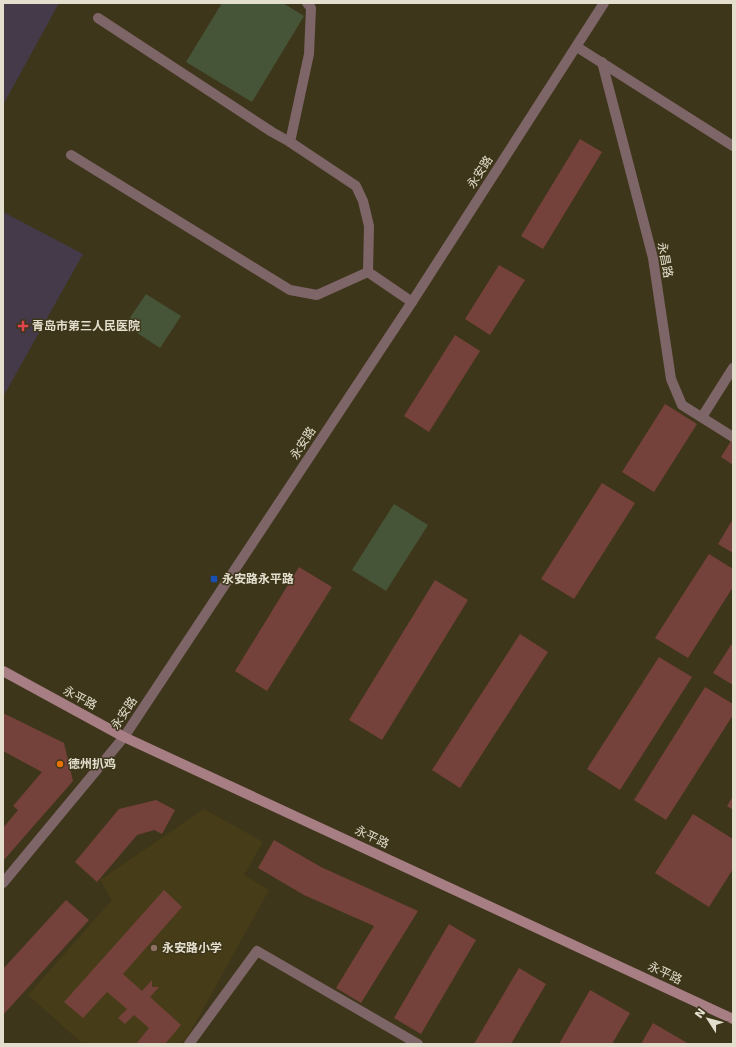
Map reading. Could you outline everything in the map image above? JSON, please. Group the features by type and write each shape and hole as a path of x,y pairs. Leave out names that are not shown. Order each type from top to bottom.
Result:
{"main road":[{"name":"永平路","path":"3,671 124,737 733,1019"}],"street":[{"path":"290,142 309,54 310,8 307,3"},
{"name":"永安路","path":"3,883 124,737 412,302 604,3"},
{"path":"98,18 356,186 369,226 368,272"},
{"path":"577,47 733,146"},
{"name":"永昌路","path":"602,62 653,258 671,379 682,405 733,437"},
{"path":"71,155 290,290 317,295 368,272"},
{"path":"368,272 412,302"},
{"path":"702,417 733,368"},
{"path":"189,1044 256,951 418,1044"}],"shaded area":[{"path":"3,3 59,3 3,105"},
{"name":"青岛市第三人民医院","path":"3,212 83,254 3,397"},
{"name":"永安路小学","path":"204,809 263,842 244,875 269,890 188,1036 181,1044 83,1044 28,995 112,900 100,880"}],"green space":[{"path":"222,3 283,3 304,16 252,102 186,62"},
{"path":"146,294 181,316 160,348 125,325"},
{"path":"394,504 428,525 386,591 352,570"}],"building":[{"path":"580,139 602,152 543,249 521,236"},
{"path":"499,265 525,280 490,335 465,319"},
{"path":"455,335 480,351 429,432 404,416"},
{"path":"665,404 697,424 654,492 622,472"},
{"path":"731,441 733,443 733,465 721,457"},
{"path":"602,483 635,503 574,599 541,579"},
{"path":"733,519 733,553 718,544"},
{"path":"709,554 733,569 733,587 688,658 655,638"},
{"path":"299,567 332,587 267,691 235,671"},
{"path":"435,580 468,600 382,740 349,720"},
{"path":"520,634 548,652 460,788 432,770"},
{"path":"733,642 733,685 713,673"},
{"path":"659,657 692,677 620,790 587,769"},
{"path":"705,687 733,704 733,715 666,820 634,800"},
{"path":"3,713 64,743 73,781 3,861 3,828 18,810 13,806 42,772 3,751"},
{"path":"733,796 733,810 727,806"},
{"path":"156,800 175,810 162,834 154,830 137,835 97,882 75,862 119,809"},
{"path":"693,814 733,839 733,869 709,907 655,873"},
{"path":"274,840 321,867 418,911 361,1003 336,988 374,926 304,895 258,868"},
{"path":"164,890 182,907 123,974 142,991 152,980 152,987 159,987 150,997 181,1025 165,1044 136,1044 149,1028 134,1015 125,1024 118,1018 127,1009 107,992 83,1018 64,1002"},
{"path":"66,900 89,920 3,1015 3,969"},
{"path":"449,924 476,940 421,1034 394,1018"},
{"path":"519,968 546,984 511,1044 474,1044"},
{"path":"590,990 630,1013 612,1044 559,1044"},
{"path":"653,1023 689,1044 641,1044"}],"place":[{"name":"青岛市第三人民医院","path":"23,326"},
{"name":"永安路永平路","path":"214,579"},
{"name":"徳州扒鸡","path":"60,764"},
{"name":"永安路小学","path":"154,948"}]}
